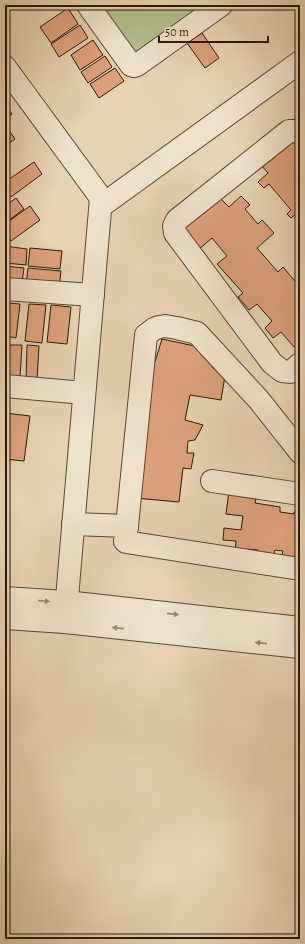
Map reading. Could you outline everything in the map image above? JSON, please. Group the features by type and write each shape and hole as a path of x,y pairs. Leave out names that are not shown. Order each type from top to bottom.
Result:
{"street":[{"path":"88,5 131,65 134,66 221,5"},
{"path":"101,206 297,70"},
{"path":"6,71 101,198 66,612"},
{"path":"300,133 296,131 289,131 177,220 174,226 175,233 272,363 282,371 291,372 300,364"},
{"path":"5,289 93,295"},
{"path":"300,452 259,400 198,333 177,328 159,327 146,335 125,541 300,569"},
{"path":"5,386 84,392"},
{"path":"212,481 300,494"},
{"path":"73,524 127,526"},
{"path":"5,598 66,612 300,648"},
{"path":"5,618 66,612 300,628"}],"green space":[{"path":"97,5 205,5 133,55"}],"building":[{"path":"68,8 78,24 51,43 40,27"},
{"path":"80,25 88,38 59,57 51,44"},
{"path":"202,33 219,58 205,68 187,43"},
{"path":"93,40 103,55 80,70 71,55"},
{"path":"105,56 112,67 88,83 81,72"},
{"path":"115,68 124,81 99,98 90,84"},
{"path":"5,105 12,114 5,119"},
{"path":"5,125 15,139 5,146"},
{"path":"290,137 299,148 300,147 300,211 291,218 287,214 291,210 269,184 264,188 258,182 268,173 260,164"},
{"path":"34,162 42,174 11,197 5,189 5,182"},
{"path":"241,196 250,205 245,209 258,224 262,220 274,233 257,248 278,272 283,267 300,287 300,342 294,347 281,332 273,338 265,328 272,321 257,304 249,310 238,297 243,293 217,264 227,256 212,238 197,251 180,231 219,197 229,207"},
{"path":"16,198 24,209 5,223 5,206"},
{"path":"30,206 40,220 11,241 5,233 5,224"},
{"path":"5,246 27,249 26,265 5,263"},
{"path":"30,248 62,251 60,269 28,266"},
{"path":"5,266 24,268 22,283 5,281"},
{"path":"28,268 61,271 59,288 26,285"},
{"path":"8,303 20,304 16,338 5,336"},
{"path":"29,304 46,305 42,343 25,341"},
{"path":"51,305 71,307 67,344 47,342"},
{"path":"162,339 204,348 213,368 225,376 221,400 190,395 185,420 203,425 195,440 188,441 187,453 194,453 191,469 183,468 179,502 135,498 143,419 151,405 140,401 144,361 155,362"},
{"path":"5,342 8,342 6,376 5,376"},
{"path":"9,345 22,345 20,378 8,378"},
{"path":"27,345 39,346 37,380 26,380"},
{"path":"5,413 30,416 24,461 5,459"},
{"path":"229,491 257,494 255,503 280,507 280,512 294,514 294,512 300,512 300,559 286,561 287,556 282,555 283,551 275,550 273,559 257,557 258,550 247,549 246,556 235,554 236,541 223,540 224,528 241,530 243,516 226,514"}]}
